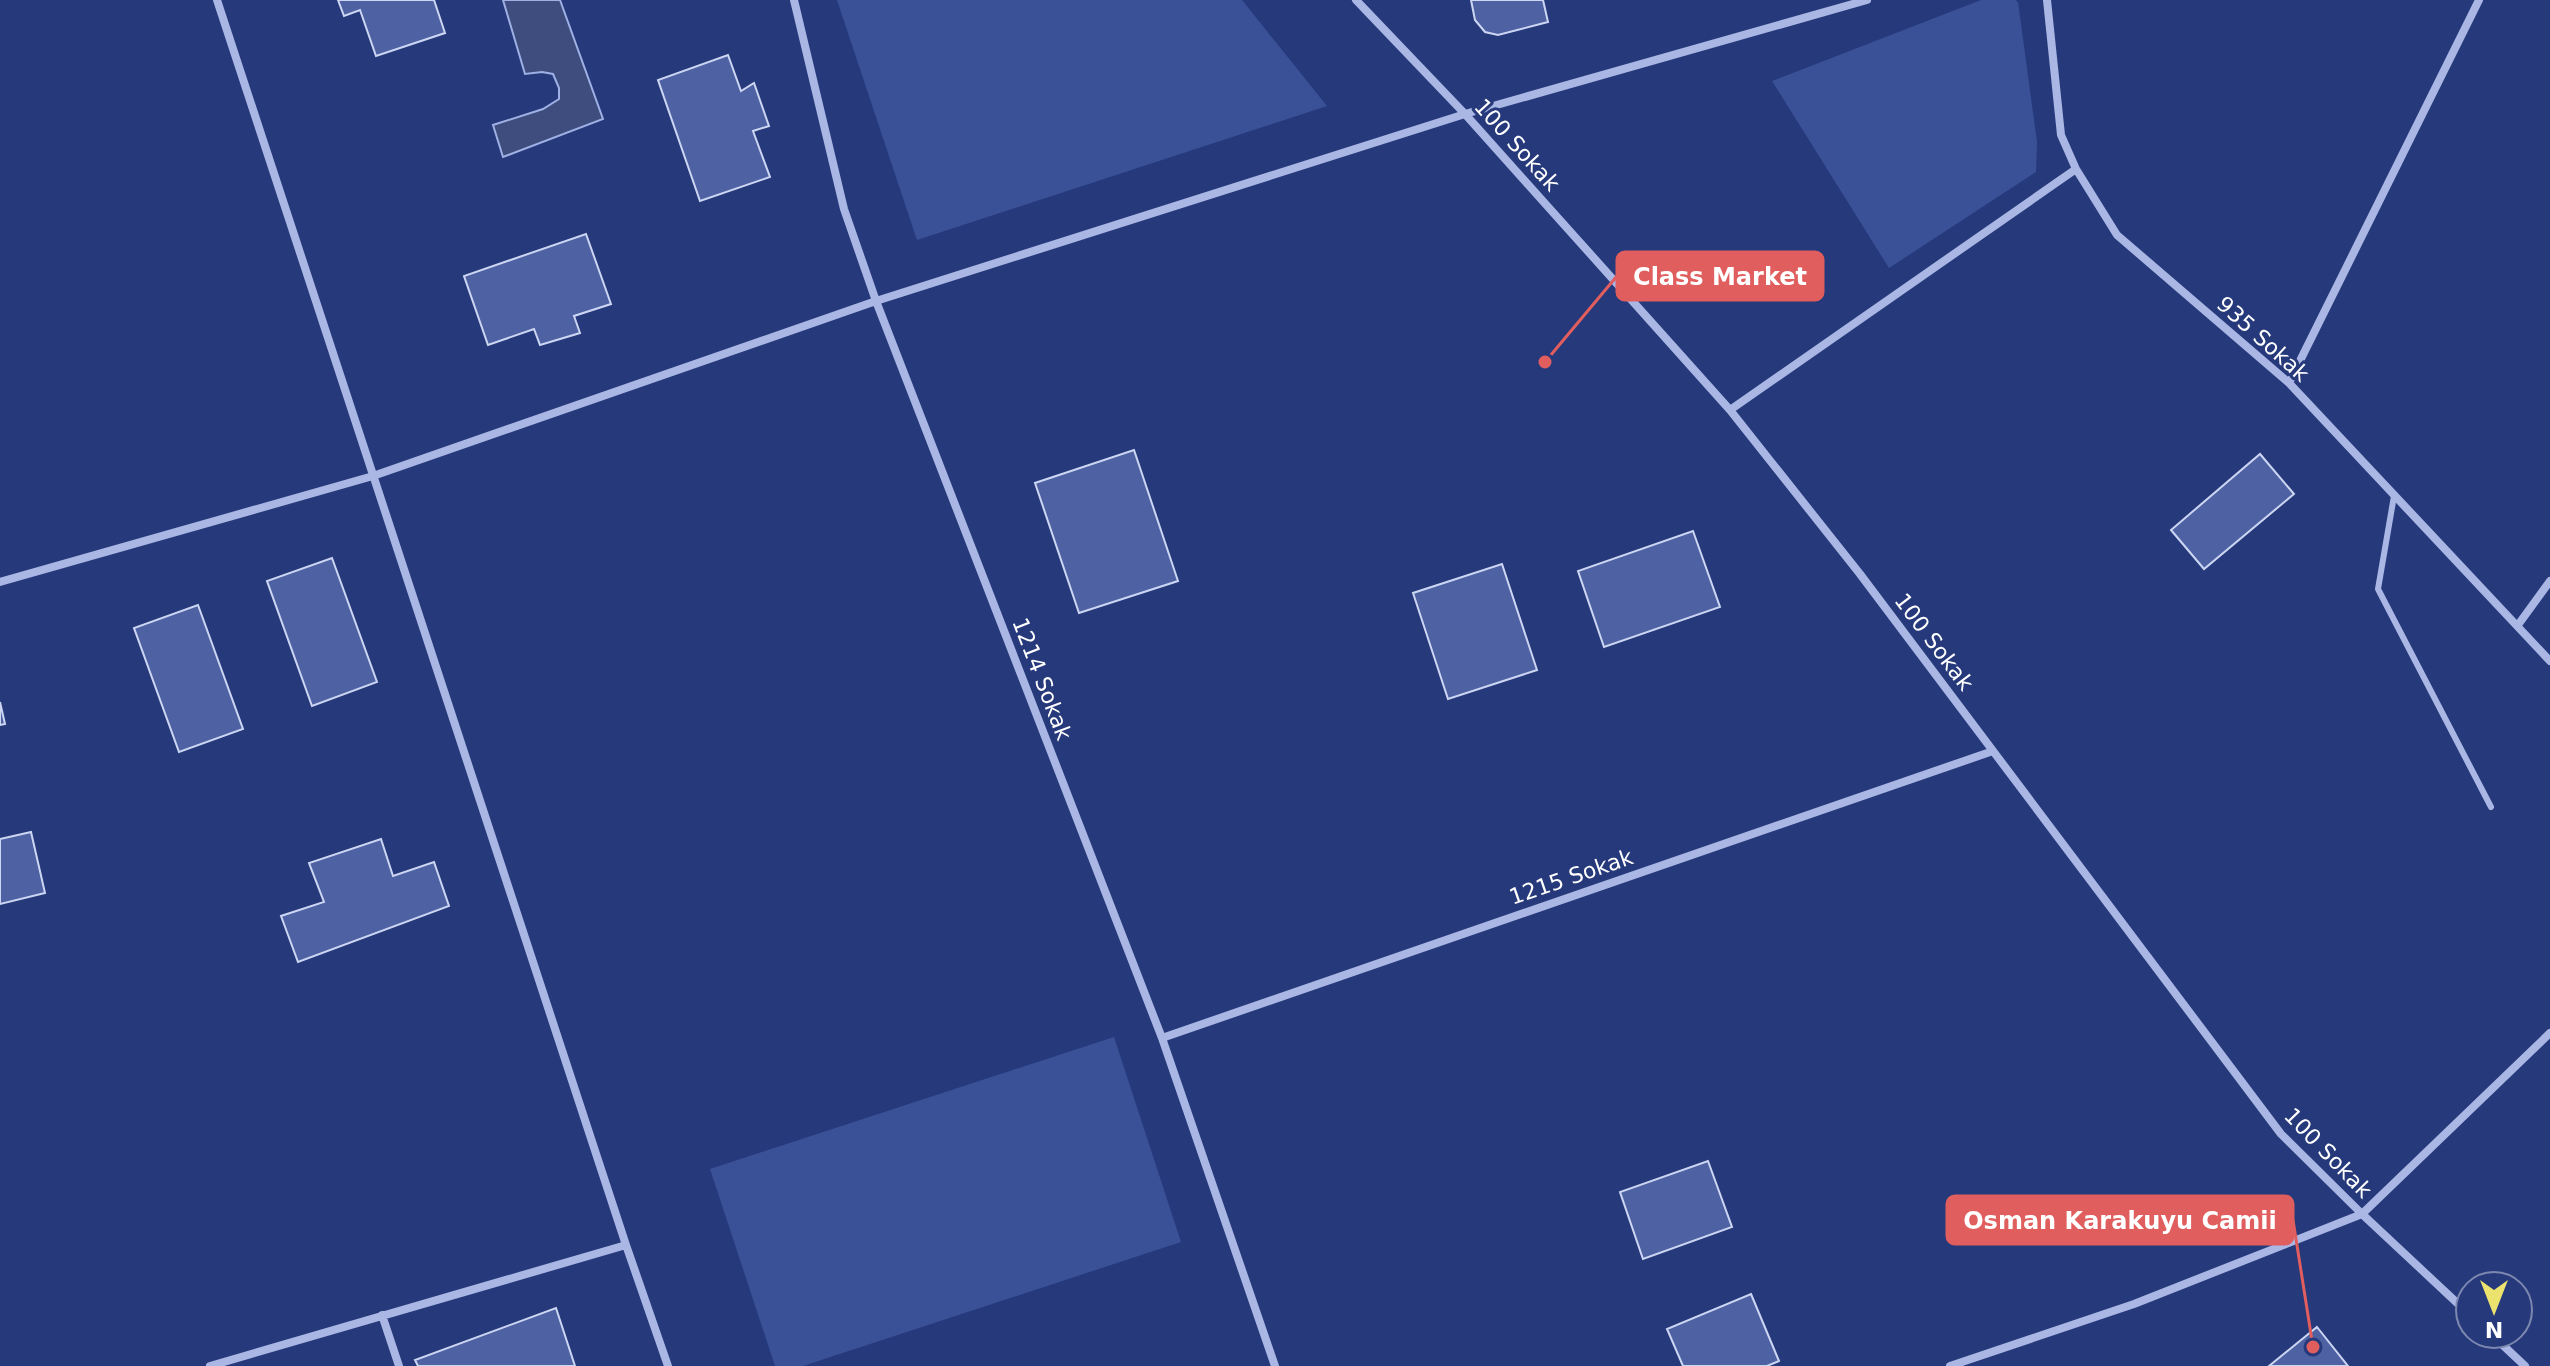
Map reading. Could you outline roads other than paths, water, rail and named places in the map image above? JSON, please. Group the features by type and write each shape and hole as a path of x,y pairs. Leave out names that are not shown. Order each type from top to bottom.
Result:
{"street":[{"path":"217,0 668,1366"},
{"name":"1214 Sokak","path":"794,0 844,209 876,301 1162,1038 1275,1366"},
{"name":"100 Sokak","path":"1356,0 1465,114 1730,410 1860,574 2281,1134 2454,1300"},
{"path":"0,582 373,476 876,301 1465,114 1867,0"},
{"name":"935 Sokak","path":"2047,0 2061,135 2076,169 2117,235 2289,383 2550,661"},
{"path":"2289,383 2479,0"},
{"path":"1730,410 2076,169"},
{"path":"2518,625 2550,581"},
{"name":"1215 Sokak","path":"1162,1038 1993,751"},
{"path":"1950,1366 2134,1304 2362,1214 2550,1033"},
{"path":"210,1366 626,1245"},
{"path":"382,1315 399,1366"},
{"path":"2508,1350 2525,1366"}],"lane":[{"path":"2394,496 2378,589 2491,807"}],"place":[{"name":"Class Market","path":"1545,362"},
{"name":"Osman Karakuyu Camii","path":"2313,1347"}]}
